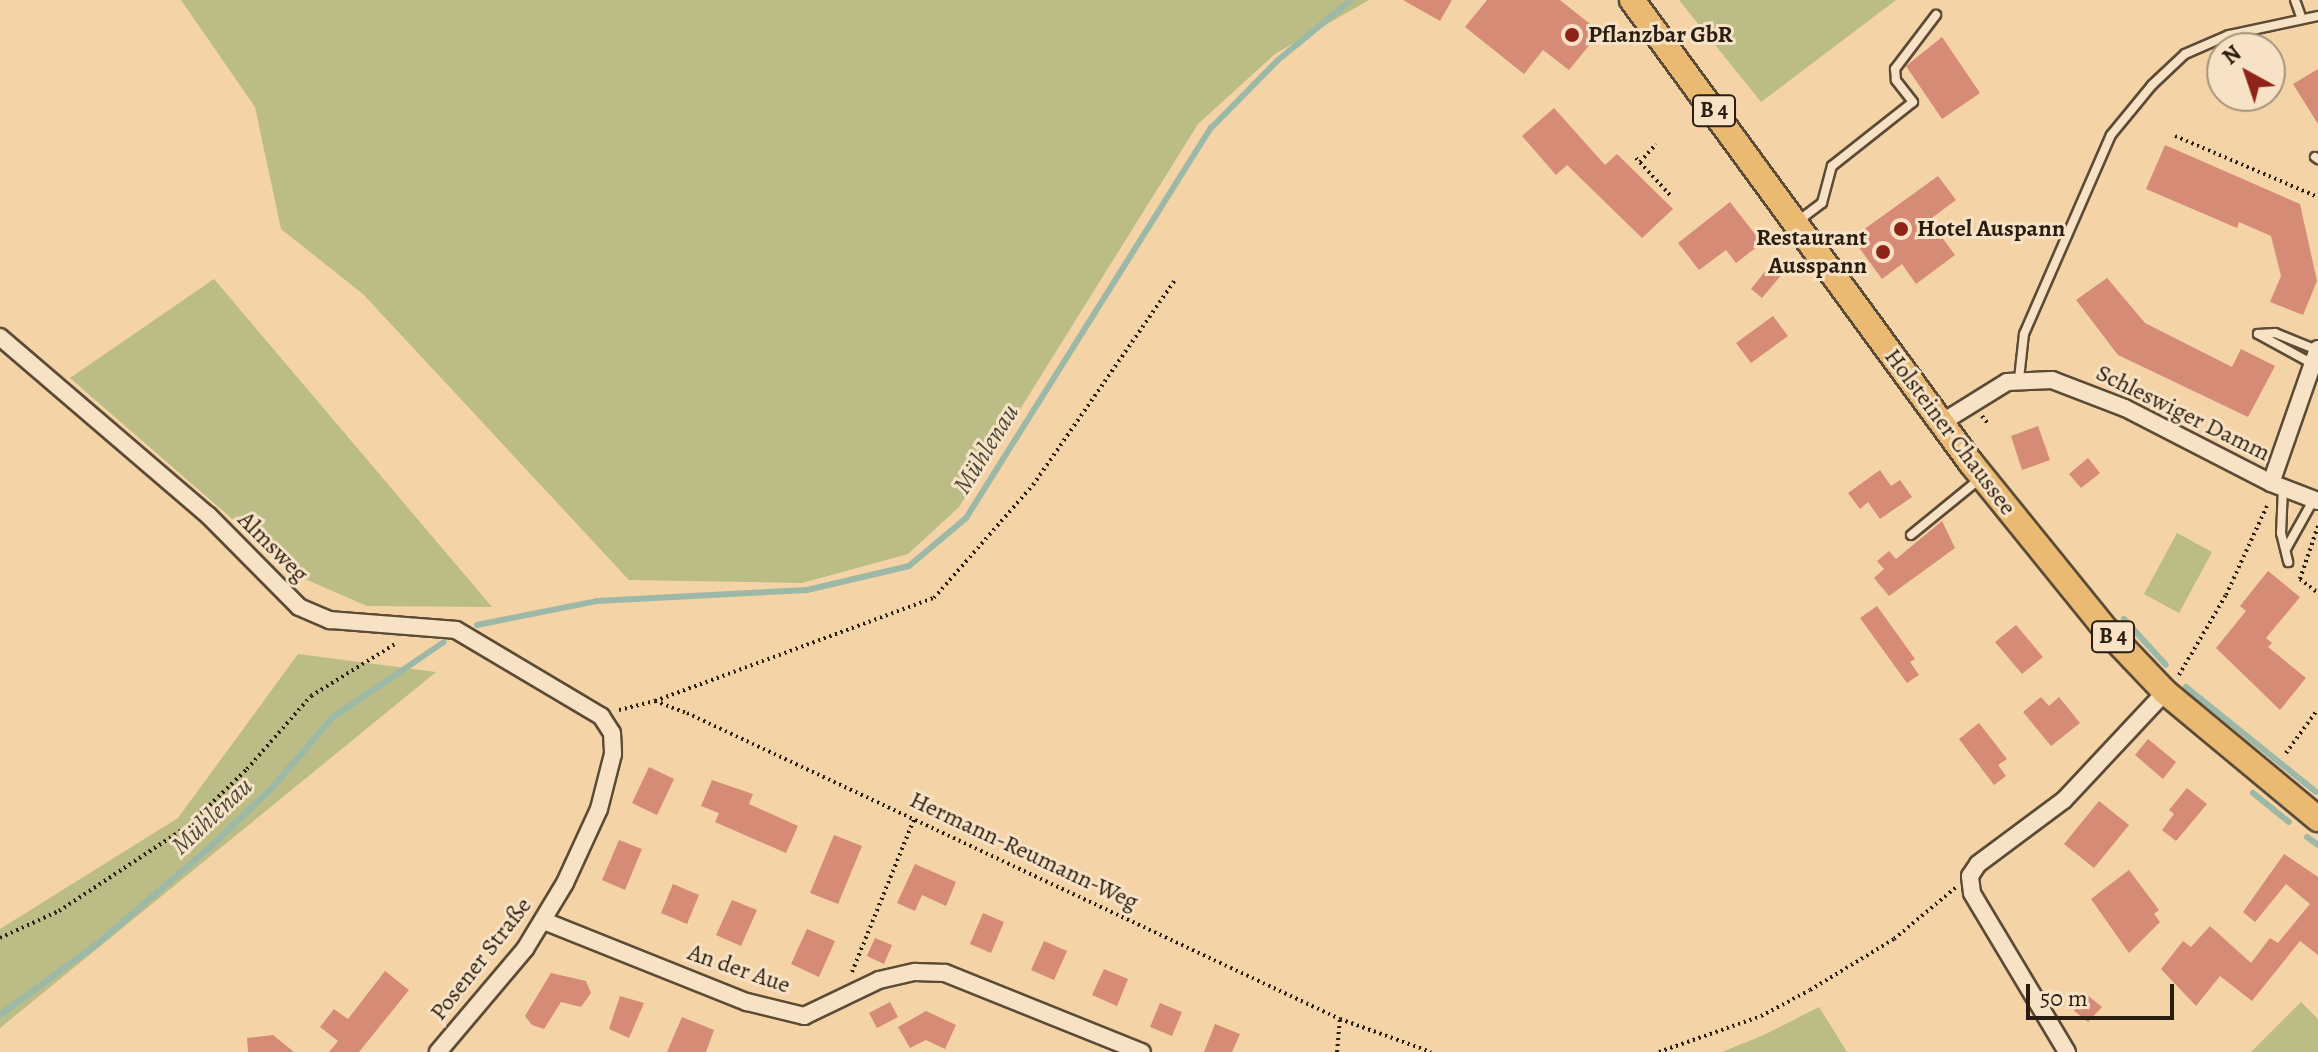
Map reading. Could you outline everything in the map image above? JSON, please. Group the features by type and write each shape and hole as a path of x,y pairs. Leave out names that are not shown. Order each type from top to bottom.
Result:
{"main road":[{"name":"Holsteiner Chaussee","path":"1632,0 1941,423 2107,631 2165,692 2318,819"}],"street":[{"name":"Almsweg","path":"0,337 208,515 299,607 330,620 425,625 456,630 601,716"},
{"path":"2277,485 2316,355"},
{"path":"1941,423 1988,390 2019,379"},
{"name":"Schleswiger Damm","path":"2019,379 2081,388 2277,485 2316,500"},
{"path":"2067,1052 1972,893 1970,876 1978,864 2064,800 2165,692"},
{"name":"Posener Straße","path":"438,1052 544,921 587,837 606,785 612,733 601,716"},
{"name":"An der Aue","path":"544,921 747,1002 804,1016 848,998 879,980 915,972 945,973 1142,1052"}],"lane":[{"path":"2295,0 2302,19"},
{"path":"1794,223 1822,203 1832,166 1913,102 1896,80 1895,69 1936,15"},
{"path":"2019,379 2024,334 2111,135 2185,54 2229,35 2318,16"},
{"path":"2275,333 2316,355 2258,334 2275,333"},
{"path":"1911,535 1982,477"},
{"path":"2277,485 2286,557 2293,529 2316,500"}],"path":[{"path":"2175,136 2318,197"},
{"path":"1656,144 1638,160 1670,195"},
{"path":"601,716 655,701 934,598 1033,485 1175,280"},
{"path":"2165,692 2197,648 2270,501"},
{"path":"2318,526 2300,579 2318,593"},
{"path":"0,938 59,911 188,826 311,696 425,625"},
{"name":"Hermann-Reumann-Weg","path":"655,701 1340,1019 1431,1052"},
{"path":"2286,753 2318,709"},
{"path":"848,998 851,977 914,819"},
{"path":"1659,1052 1761,1016 1810,990 1894,939 1970,876"},
{"path":"1337,1052 1340,1019"}],"green space":[{"path":"181,0 1369,0 1275,54 1198,124 959,507 908,554 802,583 629,580 363,294 281,229 255,107"},
{"path":"1679,0 1896,0 1761,102"},
{"path":"214,279 492,607 367,606 298,576 70,378"},
{"path":"2177,533 2212,552 2179,613 2144,594"},
{"path":"298,654 436,672 0,1028 0,929 178,818"},
{"path":"2301,1002 2318,1019 2318,1052 2251,1052"},
{"path":"1819,1007 1847,1052 1722,1052 1766,1034"}],"building":[{"path":"1403,0 1452,0 1440,21"},
{"path":"1487,0 1560,0 1600,32 1569,70 1543,50 1524,74 1465,27"},
{"path":"1942,37 1980,93 1942,119 1906,66"},
{"path":"2318,69 2318,124 2293,84"},
{"path":"1554,108 1605,165 1617,154 1673,209 1642,238 1567,165 1556,175 1522,136"},
{"path":"2165,145 2300,204 2317,281 2303,315 2270,302 2281,276 2271,236 2239,222 2237,228 2146,189"},
{"name":"Hotel Auspann","path":"1938,176 1956,200 1929,220 1955,255 1916,284 1902,264 1882,279 1852,238"},
{"path":"1730,202 1762,243 1736,263 1726,250 1699,270 1678,243"},
{"path":"1771,264 1782,274 1762,298 1751,289"},
{"path":"2107,278 2145,323 2232,367 2241,349 2275,366 2248,417 2118,355 2076,300"},
{"path":"1773,316 1788,336 1751,363 1736,343"},
{"path":"2038,426 2050,460 2022,470 2011,436"},
{"path":"2088,458 2100,473 2081,488 2069,474"},
{"path":"1880,470 1891,486 1900,480 1912,497 1880,519 1868,502 1860,509 1848,493"},
{"path":"1942,521 1955,548 1889,596 1874,578 1884,569 1877,561 1889,551 1896,559"},
{"path":"2268,571 2300,597 2266,638 2272,643 2268,647 2306,678 2280,710 2216,648 2246,611 2240,606"},
{"path":"1877,606 1915,659 1910,662 1919,675 1907,683 1860,618"},
{"path":"2016,625 2043,657 2022,674 1995,642"},
{"path":"2041,697 2049,706 2059,697 2080,723 2051,746 2023,712"},
{"path":"1979,723 2007,759 1998,765 2006,776 1994,785 1959,739"},
{"path":"2148,739 2176,762 2163,779 2135,755"},
{"path":"649,767 674,779 657,815 632,803"},
{"path":"712,780 753,794 749,804 798,826 786,853 715,822 719,813 701,806"},
{"path":"2187,788 2207,804 2176,841 2162,830 2174,814 2169,810"},
{"path":"2099,801 2129,825 2094,868 2064,844"},
{"path":"834,835 862,846 838,904 810,893"},
{"path":"619,840 642,849 625,890 602,880"},
{"path":"2284,854 2318,877 2318,955 2300,941 2252,1001 2220,976 2196,1006 2161,969 2183,941 2191,947 2210,926 2251,963 2270,938 2278,943 2310,904 2286,884 2255,922 2243,912"},
{"path":"915,864 956,882 946,906 922,895 915,911 897,903"},
{"path":"2129,870 2159,910 2154,914 2160,922 2129,953 2091,899"},
{"path":"673,884 699,895 687,924 661,913"},
{"path":"732,900 757,910 741,946 716,935"},
{"path":"983,913 1004,922 991,953 970,944"},
{"path":"807,929 835,941 819,977 791,964"},
{"path":"875,938 892,945 884,964 867,956"},
{"path":"1044,941 1067,951 1054,980 1031,970"},
{"path":"1104,969 1128,979 1117,1006 1092,995"},
{"path":"385,971 409,990 359,1052 329,1052 338,1041 320,1027 334,1009 348,1019"},
{"path":"551,973 586,981 591,993 581,1007 561,1002 544,1029 532,1025 525,1016"},
{"path":"2086,994 2102,1007 2088,1022 2072,1009"},
{"path":"620,996 644,1003 629,1038 609,1029"},
{"path":"890,1002 898,1017 877,1028 869,1013"},
{"path":"1160,1003 1182,1012 1172,1036 1150,1027"},
{"path":"926,1011 956,1025 945,1049 926,1040 910,1048 898,1027"},
{"path":"682,1017 714,1030 706,1052 667,1052"},
{"path":"1215,1024 1240,1034 1232,1052 1204,1052"},
{"path":"273,1035 294,1052 248,1052 247,1038"}],"waterway":[{"name":"Mühlenau","path":"477,625 597,601 807,590 909,566 966,518 1211,128 1278,60 1351,0"},
{"path":"2124,619 2166,665"},
{"name":"Mühlenau","path":"0,1015 97,944 209,848 272,788 332,718 444,642"},
{"path":"2186,687 2316,792"},
{"path":"2253,793 2289,822"},
{"path":"2307,837 2318,845"}],"place":[{"name":"Pflanzbar GbR","path":"1572,35"},
{"name":"Hotel Auspann","path":"1901,229"},
{"name":"Restaurant Ausspann","path":"1883,252"}]}
